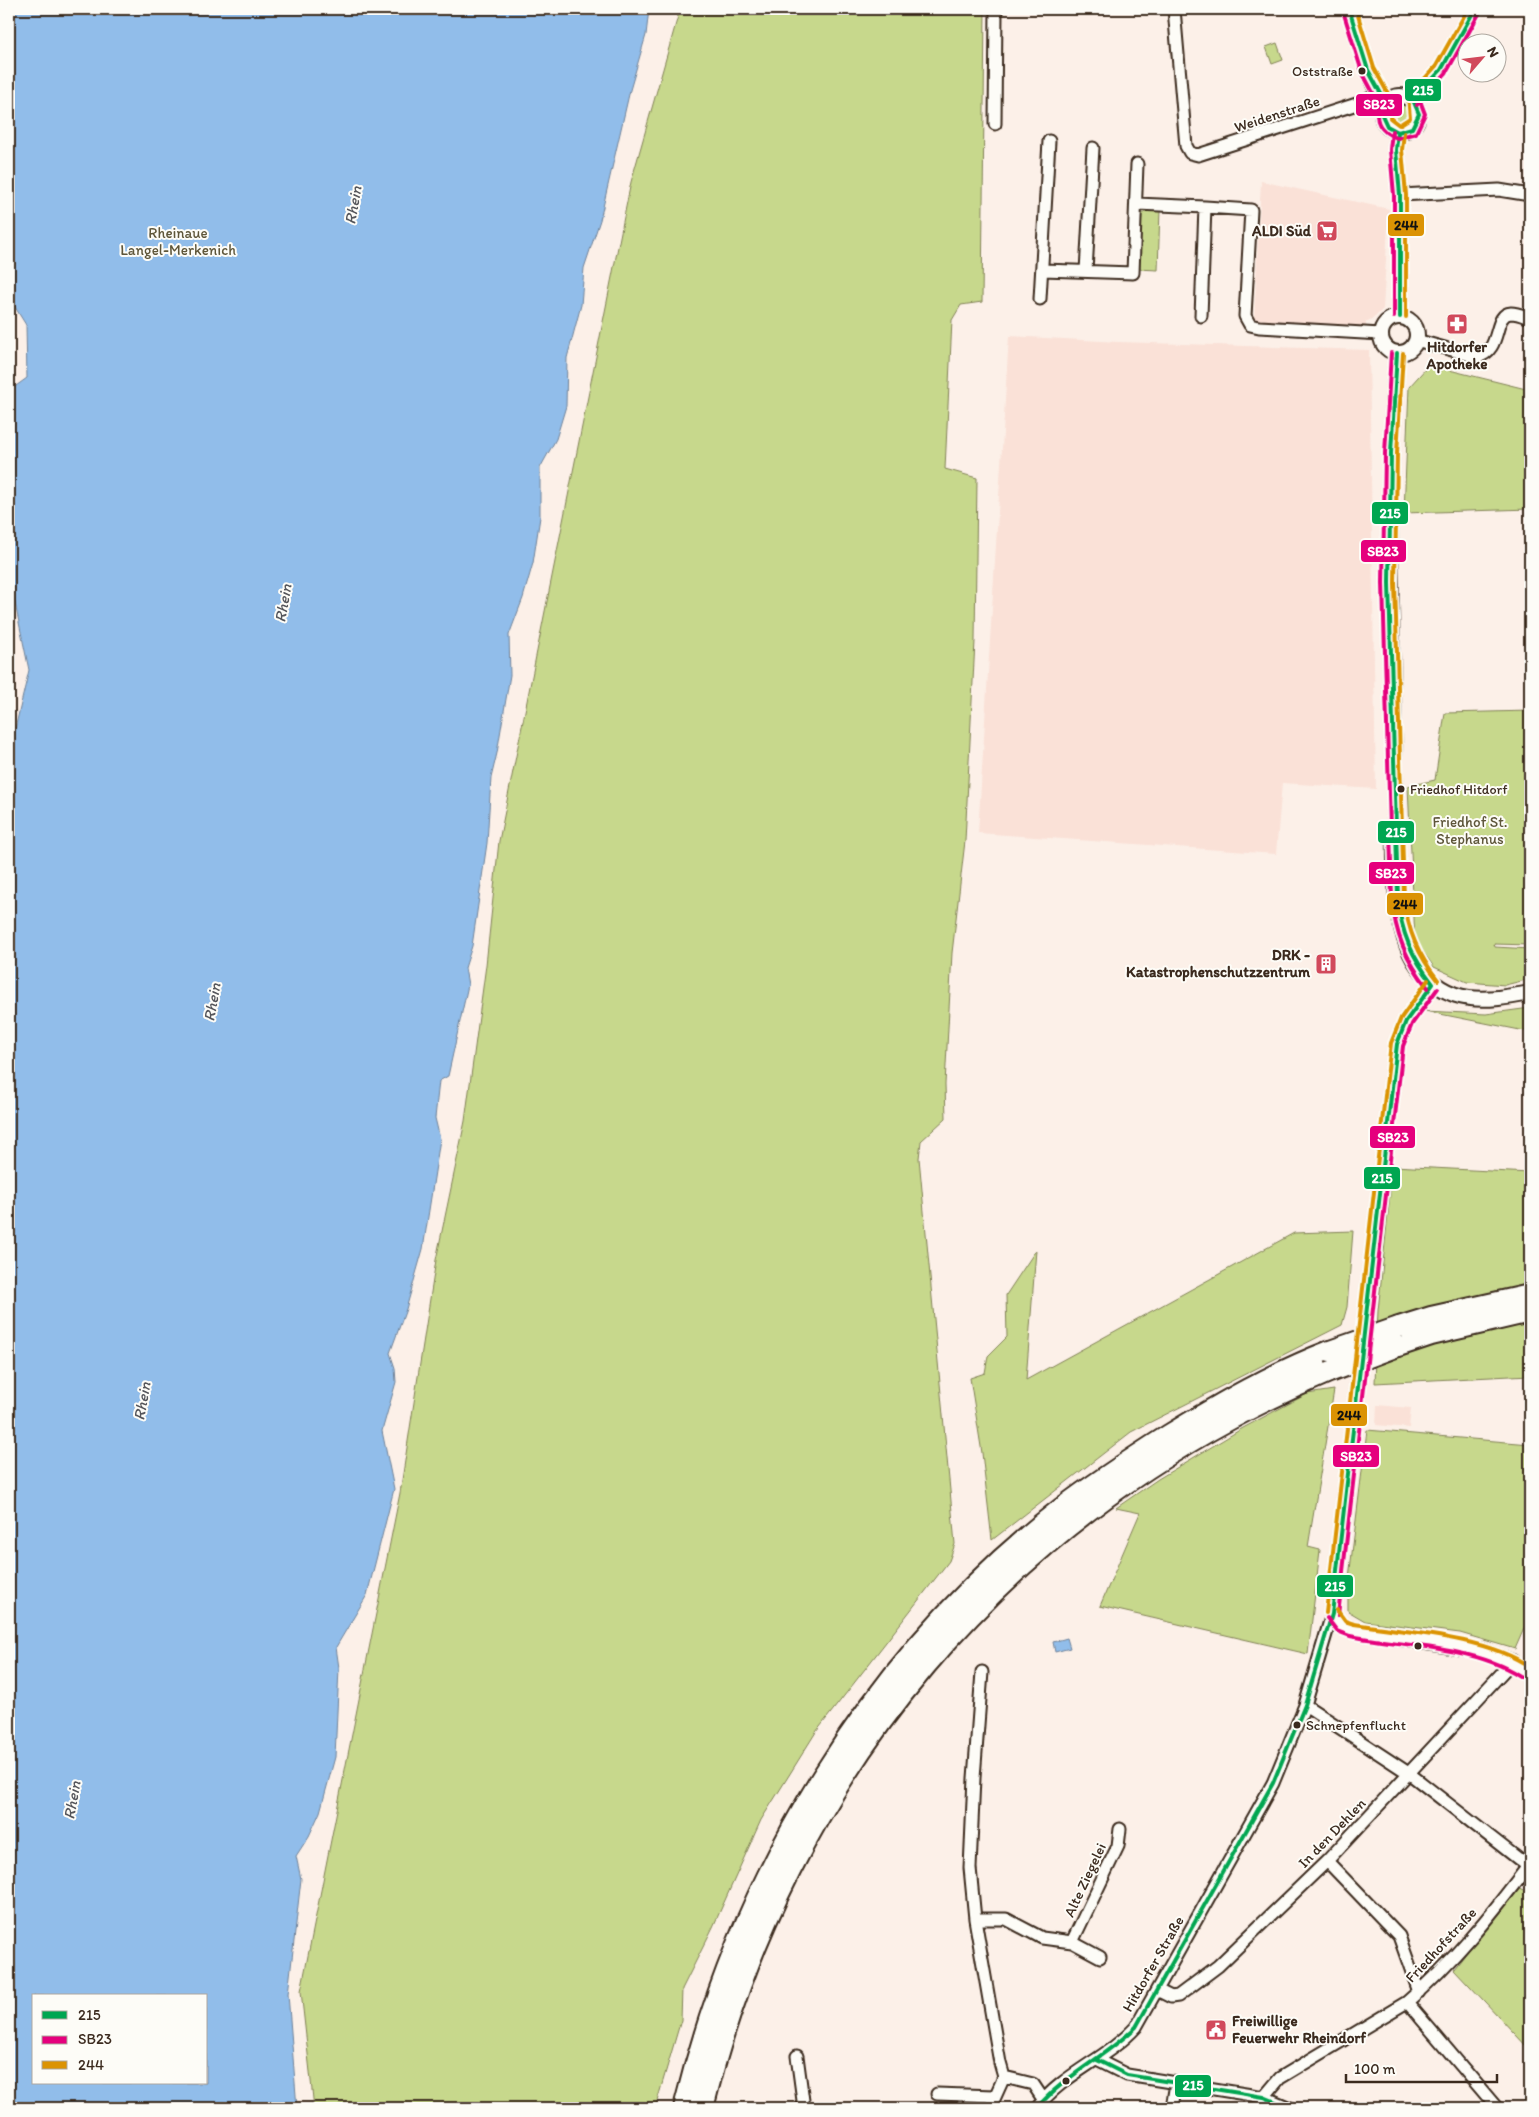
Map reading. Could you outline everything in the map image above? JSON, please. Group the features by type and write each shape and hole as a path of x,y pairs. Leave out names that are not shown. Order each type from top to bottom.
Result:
{"highway":[{"path":"703,2108 721,2037 741,1980 777,1896 835,1788 902,1692 975,1609 1029,1560 1095,1505 1168,1456 1253,1406 1328,1372 1399,1336 1431,1317 1530,1295"},
{"path":"684,2108 694,2066 719,1989 752,1906 817,1783 851,1732 906,1660 977,1583 1061,1509 1122,1465 1229,1399 1279,1372 1330,1351 1399,1336 1432,1335 1530,1312"}],"street":[{"path":"995,124 996,9"},
{"name":"Weidenstraße","path":"1174,9 1186,146 1190,153 1198,154 1363,102 1382,98"},
{"path":"1349,9 1370,78 1382,98 1382,115 1387,126 1398,132 1412,128 1417,122 1417,107 1413,100 1399,95 1382,98"},
{"path":"1413,100 1422,94 1433,80 1475,9"},
{"path":"1398,132 1396,150 1400,195 1400,317"},
{"path":"1040,299 1049,140"},
{"path":"1086,272 1092,148"},
{"path":"1043,270 1133,272 1137,164"},
{"path":"1400,195 1499,190 1530,195"},
{"path":"1137,204 1251,210 1244,316 1250,324 1259,327 1381,334"},
{"path":"1201,316 1205,207"},
{"path":"1416,340 1477,357 1484,355 1491,349 1500,321 1505,314 1512,313 1530,318"},
{"path":"1400,317 1406,319 1415,328 1416,340 1409,350 1397,353 1383,345 1381,334 1382,328 1389,320 1400,317"},
{"path":"1397,353 1391,453 1389,583 1400,927 1417,965 1433,984 1453,995 1485,1001 1530,994"},
{"name":"Hitdorfer Straße","path":"1040,2104 1124,2040 1136,2027 1273,1783 1304,1705 1332,1614 1397,1044 1406,1021 1433,984"},
{"path":"1332,1614 1341,1626 1352,1630 1482,1651 1512,1662 1530,1675"},
{"name":"In den Dehlen","path":"1157,1990 1171,1997 1178,1996 1218,1966 1327,1862 1512,1662"},
{"path":"982,1672 974,1778 970,1868 976,1919 1004,2077 990,2108"},
{"path":"1304,1705 1410,1774 1529,1867"},
{"name":"Alte Ziegelei","path":"1072,1942 1118,1846 1120,1828"},
{"path":"1327,1862 1399,1936 1418,1992"},
{"name":"Friedhofstraße","path":"1264,2097 1280,2078 1407,2002 1447,1964 1490,1916 1529,1867"},
{"name":"Alte Ziegelei","path":"976,1919 1006,1920 1042,1938 1072,1942 1100,1957"},
{"path":"1407,2002 1497,2108"},
{"path":"797,2056 804,2108"},
{"path":"1097,2060 1127,2074 1264,2097 1290,2108"},
{"path":"1004,2077 1033,2084 1040,2104"},
{"path":"1172,2108 1176,2083"},
{"path":"937,2094 994,2096"}],"shaded area":[{"path":"1261,181 1389,209 1383,309 1366,322 1366,328 1257,322 1254,320"},
{"path":"1009,336 1119,342 1369,350 1376,789 1282,783 1276,854 978,833"},
{"path":"1377,1405 1411,1408 1409,1428 1376,1425"}],"green space":[{"path":"680,9 985,9 982,302 961,305 952,320 945,469 977,478 975,641 965,841 952,953 945,1084 946,1118 921,1141 919,1158 955,1544 949,1561 816,1732 761,1820 713,1927 682,1989 681,2020 655,2108 314,2108 301,1991 400,1493 436,1260 465,1121 486,965 499,841 631,182"},
{"path":"1277,43 1283,60 1272,64 1266,47"},
{"path":"1397,104 1405,104 1410,109 1408,120 1397,122 1392,117 1392,109"},
{"path":"1154,209 1160,209 1158,270 1137,269 1139,220 1141,214"},
{"path":"1429,365 1530,390 1530,509 1404,513 1409,387"},
{"name":"Friedhof St. Stephanus","path":"1530,711 1530,945 1494,944 1495,947 1530,949 1530,979 1505,985 1467,982 1434,967 1415,940 1408,786 1435,780 1445,713"},
{"path":"1530,1008 1530,1032 1425,1011 1486,1014"},
{"path":"1393,1166 1530,1173 1530,1375 1375,1383 1378,1311"},
{"path":"1353,1231 1347,1307 1342,1325 1131,1432 992,1540 982,1453 970,1378 985,1373 988,1356 1007,1337 1006,1295 1036,1250 1026,1380 1294,1233"},
{"path":"1334,1390 1308,1547 1320,1550 1308,1654 1100,1606 1140,1513 1116,1508 1158,1479 1243,1428 1307,1394"},
{"path":"1367,1430 1530,1444 1530,1615 1515,1649 1460,1633 1365,1621 1348,1611 1348,1586"},
{"path":"1517,1888 1530,1894 1530,2050 1454,1969"}],"water":[{"name":"Rhein","path":"11,9 649,9 646,35 630,90 600,220 584,268 581,305 567,358 566,406 556,439 540,468 540,517 533,563 523,598 509,635 510,675 491,778 487,843 472,946 465,968 468,985 448,1076 439,1081 435,1118 440,1139 423,1249 406,1309 390,1353 395,1368 396,1382 382,1431 394,1489 367,1595 336,1647 339,1668 335,1757 320,1812 309,1836 296,1856 301,1879 288,1994 297,2108 9,2108 9,754 29,670 9,575 9,391 27,378 26,325 10,299"},
{"path":"1067,1638 1070,1648 1055,1652 1053,1642"}],"transit line":[{"name":"215","path":"1349,9 1368,70 1386,103"},
{"name":"244","path":"1356,9 1374,68 1392,101 1390,118 1399,125 1410,118 1408,97 1436,66 1468,9"},
{"name":"215","path":"1386,103 1382,115 1387,126 1398,132 1412,128 1419,114 1413,100 1441,70 1475,9"},
{"name":"SB23","path":"1343,11 1362,72 1379,104 1377,116 1383,129 1391,136 1397,138 1416,133 1425,114 1419,98"},
{"name":"SB23","path":"1417,105 1446,73 1480,12"},
{"name":"SB23","path":"1392,131 1390,150 1394,195 1394,317"},
{"name":"215","path":"1398,132 1396,150 1400,195 1400,317"},
{"name":"244","path":"1404,133 1402,150 1406,195 1406,317"},
{"name":"SB23","path":"1391,353 1385,453 1383,583 1392,899 1396,924 1403,946 1420,978 1428,988"},
{"name":"215","path":"1397,353 1391,453 1389,583 1398,899 1402,923 1413,954 1433,984"},
{"name":"244","path":"1403,353 1397,453 1395,583 1404,899 1408,922 1415,942 1438,980"},
{"name":"244","path":"1326,1613 1391,1043 1401,1018 1428,980"},
{"name":"215","path":"1037,2108 1072,2076 1136,2027 1273,1783 1305,1705 1332,1614 1397,1044 1406,1021 1433,984"},
{"name":"SB23","path":"1338,1615 1403,1046 1412,1024 1438,988"},
{"name":"244","path":"1337,1610 1345,1621 1354,1624 1422,1633 1469,1642 1512,1657 1530,1667"},
{"name":"SB23","path":"1327,1618 1337,1631 1350,1636 1465,1654 1487,1660 1526,1680"},
{"name":"215","path":"1097,2060 1127,2075 1264,2097 1290,2108"}],"place":[{"name":"Oststraße","path":"1362,71"},
{"name":"ALDI Süd","path":"1327,231"},
{"name":"Hitdorfer Apotheke","path":"1457,324"},
{"name":"Friedhof Hitdorf","path":"1401,789"},
{"name":"DRK - Katastrophenschutzzentrum","path":"1326,964"},
{"name":"Schnepfenflucht","path":"1297,1725"},
{"name":"Freiwillige Feuerwehr Rheindorf","path":"1216,2030"}],"park label":[{"name":"Rheinaue Langel-Merkenich","path":"178,242"}]}
